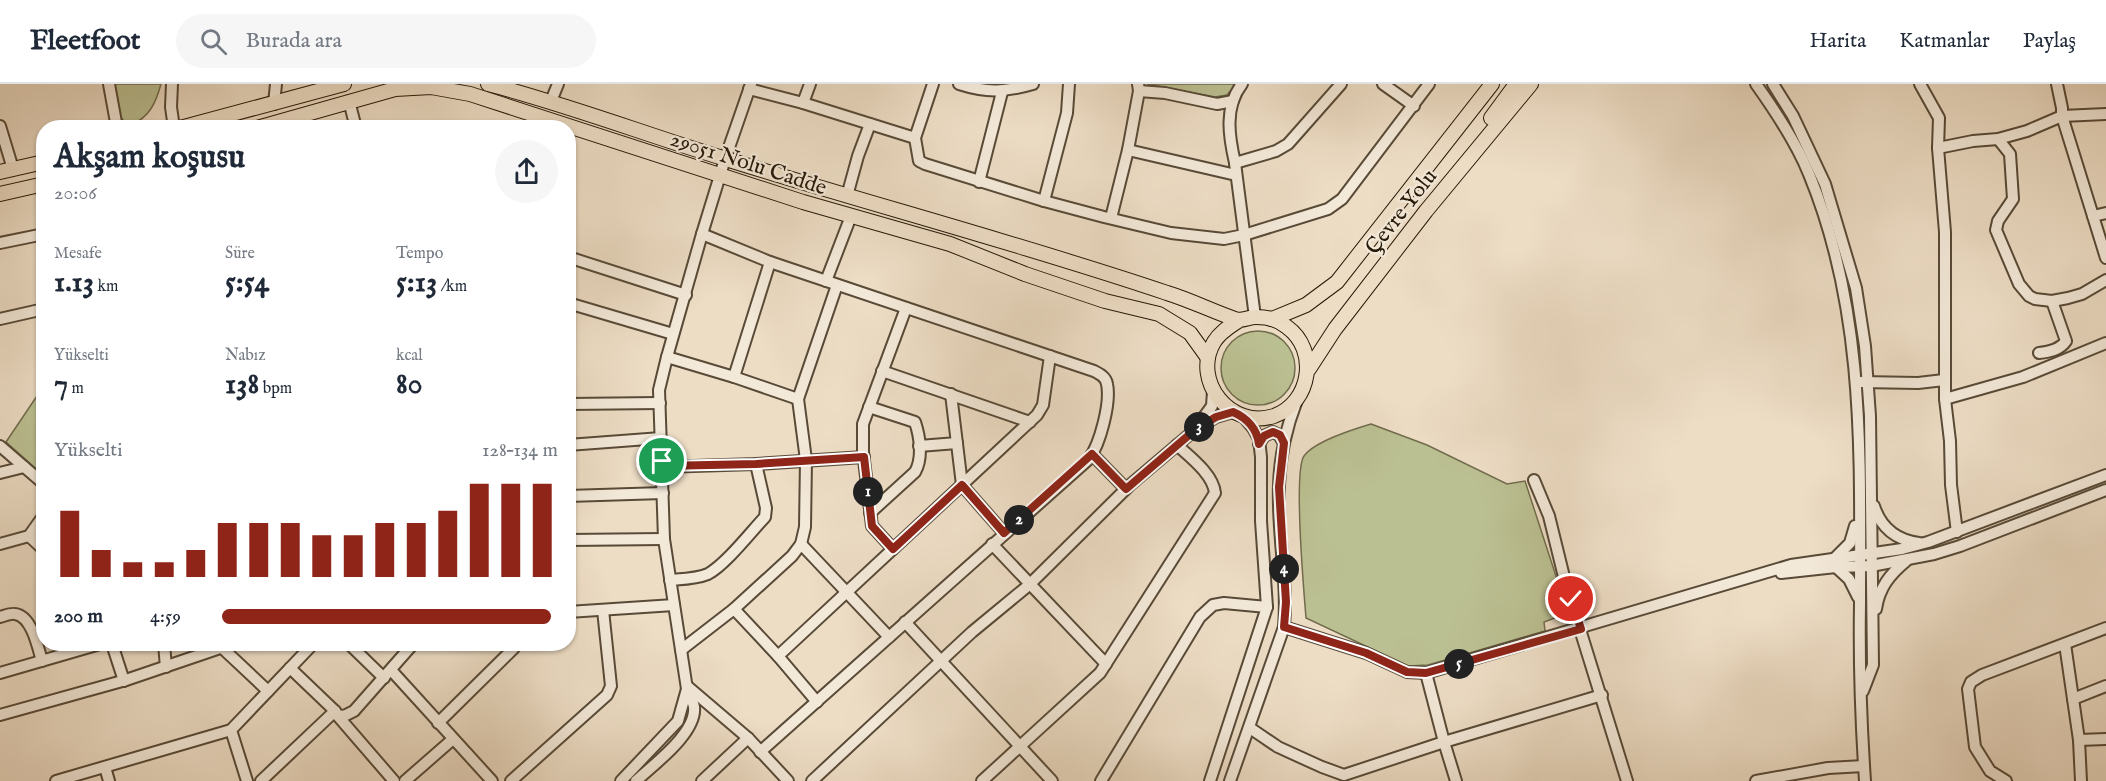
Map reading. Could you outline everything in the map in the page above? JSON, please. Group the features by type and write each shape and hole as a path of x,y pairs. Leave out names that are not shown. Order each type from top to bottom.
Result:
{"main road":[{"path":"211,120 344,84"},
{"name":"29051 Nolu Cadde","path":"488,84 551,101 724,159 1120,278 1207,307 1238,321"},
{"name":"Çevre Yolu","path":"1272,319 1306,305 1337,282 1492,84"},
{"path":"1410,190 1440,165 1501,84"},
{"path":"1400,247 1434,195 1516,84"},
{"name":"Çevre Yolu","path":"1309,369 1330,336 1426,211 1531,84"},
{"name":"29051 Nolu Cadde","path":"284,120 395,89 431,87 470,94 535,120"},
{"name":"29051 Nolu Cadde","path":"576,133 950,244 1024,274 1106,301 1159,314 1190,333 1208,358 1208,375 1213,391"},
{"path":"6,171 36,164"},
{"path":"0,194 36,186"},
{"path":"1208,358 1214,342 1224,329 1238,321 1255,317 1272,319 1287,326 1299,338 1306,353 1309,369 1298,399 1287,410 1273,416 1258,419 1238,414 1221,403 1213,391"}],"street":[{"path":"109,84 116,120"},
{"path":"172,84 173,120"},
{"path":"274,104 276,84"},
{"path":"551,101 558,84"},
{"path":"803,103 810,84"},
{"path":"933,84 915,138 920,160 925,164 1044,201 1111,218 1171,233 1224,239 1244,236 1328,209 1342,199 1429,84"},
{"path":"959,84 974,89 1002,92 1033,84"},
{"path":"1044,201 1067,113 1069,84"},
{"path":"1242,84 1233,101 1230,142 1235,163 1255,317"},
{"path":"1235,163 1276,151 1288,144 1341,84"},
{"path":"1383,84 1414,106"},
{"path":"1756,84 1777,113 1809,173 1831,240 1845,292 1862,382 1871,492 1876,514 1888,531 1907,541 1928,542"},
{"path":"1773,84 1793,116 1821,174 1839,226 1856,288 1865,345 1859,476 1865,566 1873,633 1873,665 1861,697"},
{"path":"1920,84 1939,118 1938,148 1945,232 1944,380 1950,441 1951,485 1957,532"},
{"path":"2057,84 2062,116 2106,258"},
{"path":"636,781 674,746 687,730 694,707 687,687 664,539 659,390 724,159 750,86 915,138"},
{"path":"1111,218 1128,150 1139,88 1217,104 1233,101"},
{"path":"979,182 1002,92"},
{"path":"349,101 354,120"},
{"path":"1938,148 1972,141 1998,139 2062,116 2106,114"},
{"path":"847,196 870,124"},
{"path":"0,126 6,171"},
{"path":"1998,139 2010,154 2013,199 1998,221 1996,230 2024,291 2035,299 2052,301 2082,294 2106,280"},
{"path":"1128,150 1236,175"},
{"path":"2093,216 2106,213"},
{"path":"826,281 851,216"},
{"path":"702,234 770,262 1094,371 1104,377 1107,384 1106,411 1096,450 760,752"},
{"path":"0,243 36,236"},
{"path":"576,260 686,296"},
{"path":"734,377 770,262"},
{"path":"681,650 734,609 792,556 801,544 805,527 806,460 798,399 837,285"},
{"path":"2039,353 2059,348 2066,341 2052,301"},
{"path":"576,305 674,334"},
{"path":"893,549 872,526 864,457 863,424 906,308"},
{"path":"0,319 36,311"},
{"path":"1945,399 2023,377 2106,342"},
{"path":"778,656 1037,415 1043,405 1050,356"},
{"path":"667,357 798,399"},
{"path":"882,371 1030,422"},
{"path":"1862,382 1917,383 1944,380"},
{"path":"1196,429 1212,406 1213,391"},
{"path":"951,394 962,485 1004,533"},
{"path":"1230,781 1284,627 1286,602 1279,487 1288,424 1298,399"},
{"path":"576,404 660,403"},
{"path":"869,407 915,422 920,446 920,464 915,472 870,513"},
{"path":"812,781 941,660 1029,585 1126,489 1177,445 1196,429 1216,417 1238,414 1253,428 1261,457 1261,512 1267,608 1210,781"},
{"path":"1259,444 1264,436 1273,432 1280,435 1284,443"},
{"path":"576,444 661,438"},
{"path":"920,446 957,442"},
{"path":"982,781 1100,674 1215,493 1214,485 1208,477 1177,445"},
{"path":"0,446 36,477"},
{"path":"1092,454 1126,489"},
{"path":"662,466 756,464 864,457"},
{"path":"670,580 697,578 707,574 717,567 765,517 766,508 756,464"},
{"path":"0,473 24,467"},
{"path":"1284,627 1366,653 1407,672 1426,673 1766,574 1902,549 1928,542 2106,475"},
{"path":"1835,562 1847,548 1854,534 1859,476"},
{"path":"1534,480 1550,516 1565,581 1627,781"},
{"path":"1835,562 1865,566 1907,560 1960,546 2106,490"},
{"path":"1865,554 1871,492"},
{"path":"576,496 663,493"},
{"path":"0,544 29,536 36,526"},
{"path":"29,536 36,543"},
{"path":"576,540 664,539"},
{"path":"801,544 848,591 889,637"},
{"path":"992,544 1106,664"},
{"path":"1873,633 1881,590 1887,578 1907,560"},
{"path":"1835,562 1850,579 1860,605"},
{"path":"1865,566 1860,605 1865,781"},
{"path":"1101,781 1200,617 1213,605 1224,603 1267,608"},
{"path":"0,605 2,616 15,614 20,616 29,625 36,640"},
{"path":"576,612 674,605"},
{"path":"734,609 817,702"},
{"path":"511,781 607,695 611,686 603,610"},
{"path":"905,622 1052,781"},
{"path":"2006,781 1990,771 1975,747 1968,689 1971,682 1982,675 2106,628"},
{"path":"2065,644 2079,740 2081,781"},
{"path":"39,651 42,661"},
{"path":"0,673 76,651"},
{"path":"113,651 124,681"},
{"path":"164,651 165,667"},
{"path":"0,715 124,681 205,651"},
{"path":"226,651 268,691"},
{"path":"56,781 231,730 306,651"},
{"path":"358,651 387,674 438,723 492,781"},
{"path":"336,713 344,716 354,711 407,651"},
{"path":"438,723 511,651"},
{"path":"290,668 336,713 394,781"},
{"path":"1426,673 1456,781"},
{"path":"2073,699 2106,686"},
{"path":"687,687 748,738 789,781"},
{"path":"621,781 678,721 687,687"},
{"path":"1250,728 1278,747 1344,775 1444,742 1602,695"},
{"path":"261,781 336,713"},
{"path":"231,730 247,781"},
{"path":"702,781 748,738"},
{"path":"405,781 453,739"},
{"path":"2079,740 2106,739"},
{"path":"1756,781 1828,768 1864,766"},
{"path":"105,767 109,781"}],"green space":[{"path":"113,84 161,84 151,108 140,120 123,120 116,102"},
{"path":"1147,84 1236,84 1227,95 1215,97"},
{"path":"1251,331 1265,331 1279,337 1289,347 1295,361 1295,375 1289,389 1279,399 1265,405 1251,405 1237,399 1227,389 1221,375 1221,361 1227,347 1237,337"},
{"path":"36,397 36,469 6,442"},
{"path":"1371,424 1427,445 1507,484 1525,481 1568,613 1544,622 1545,631 1428,665 1408,666 1306,618 1299,507 1299,484 1304,456 1325,441"}],"route":[{"path":"662,461 662,466 756,464 864,457 872,526 893,549 962,485 1004,533 1092,454 1126,489 1196,429 1216,417 1233,412 1243,416 1253,428 1259,444 1264,436 1273,432 1280,435 1284,443 1279,487 1286,602 1284,627 1366,653 1407,672 1426,673 1581,629 1571,599"}]}
